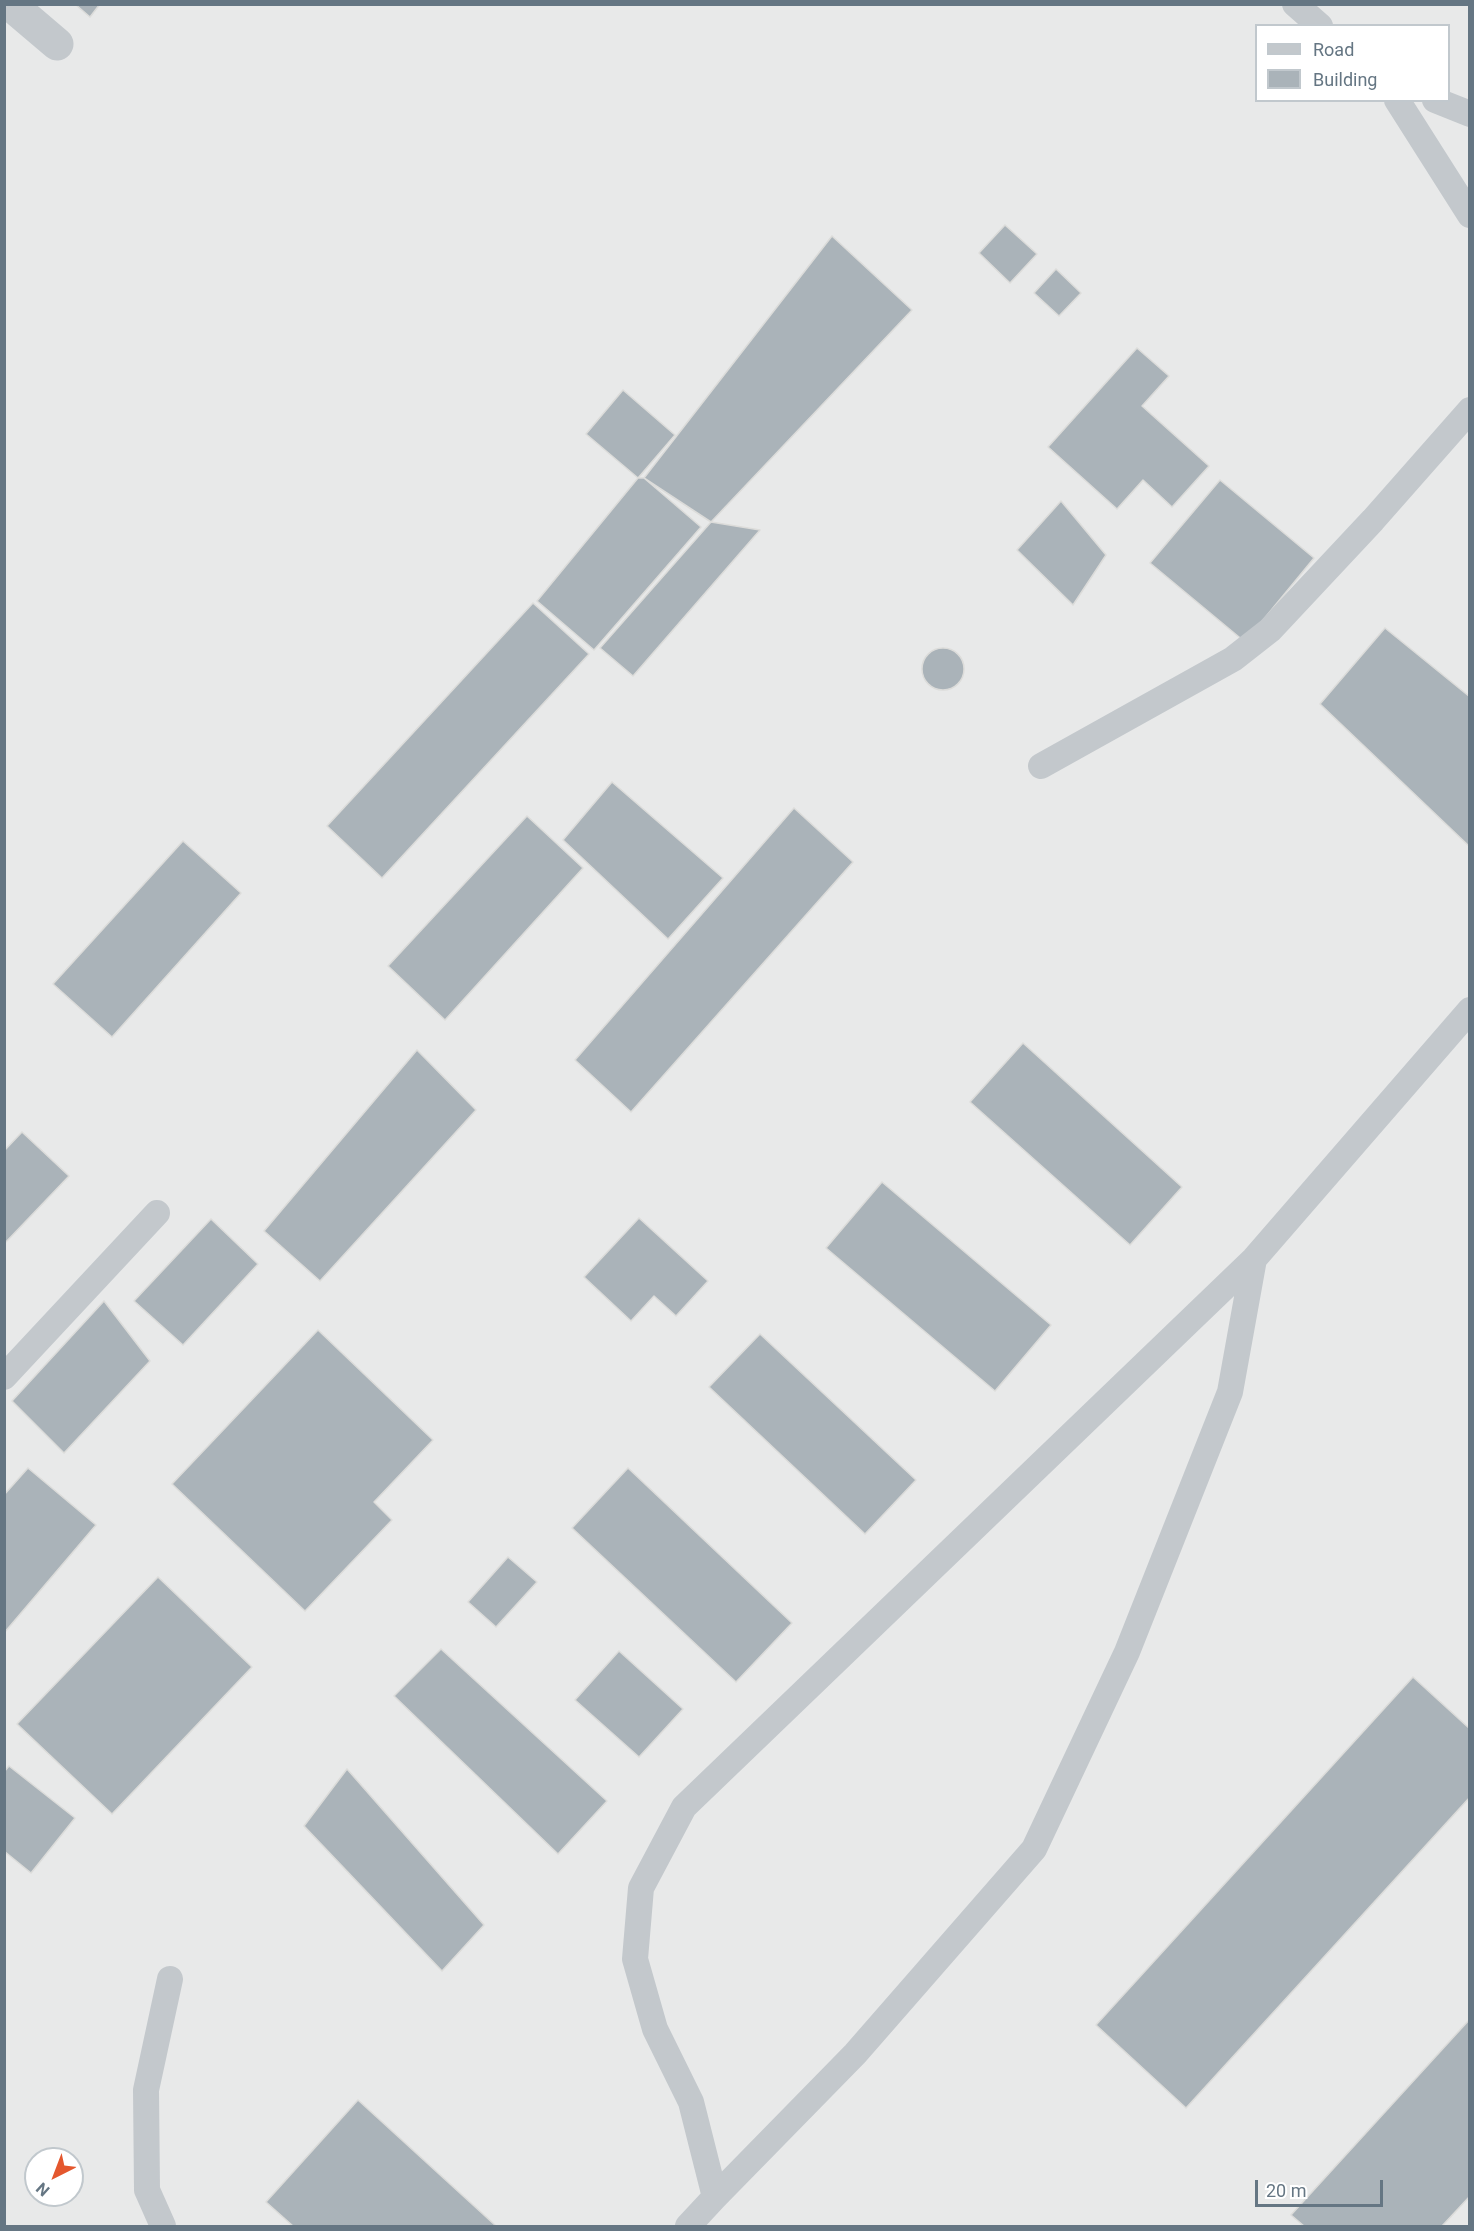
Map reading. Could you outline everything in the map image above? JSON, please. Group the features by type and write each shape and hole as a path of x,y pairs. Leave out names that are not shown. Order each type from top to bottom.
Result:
{"street":[{"path":"10,4 57,44"}],"lane":[{"path":"1295,4 1318,24"},
{"path":"1398,102 1470,215"},
{"path":"1440,102 1470,114"},
{"path":"1041,766 1233,659 1270,630 1470,410"},
{"path":"715,2198 691,2102 655,2029 635,1959 641,1888 684,1807 1254,1259 1470,1010"},
{"path":"4,1377 157,1213"},
{"path":"688,2226 855,2054 1034,1849 1127,1652 1230,1392 1254,1259"},
{"path":"163,2226 147,2190 146,2090 170,1979"}],"shaded area":[{"path":"5,5 1469,5 1469,2226 5,2226"}],"building":[{"path":"75,4 100,4 90,17"},
{"path":"1005,225 1037,254 1010,283 979,253"},
{"path":"832,236 912,310 711,522 644,478"},
{"path":"1056,269 1081,293 1059,316 1034,293"},
{"path":"1137,348 1169,376 1142,406 1209,466 1172,507 1143,480 1117,509 1048,447"},
{"path":"623,390 675,435 638,478 586,434"},
{"path":"638,478 644,478 701,527 594,650 537,601"},
{"path":"1220,480 1314,558 1245,642 1150,563"},
{"path":"1061,501 1106,555 1073,605 1017,550"},
{"path":"711,522 760,530 633,676 600,648"},
{"path":"533,603 589,654 382,878 327,826"},
{"path":"1385,628 1470,697 1470,847 1320,704"},
{"path":"943,648 951,649 958,654 963,661 963,677 958,684 951,689 943,690 935,689 928,684 923,677 922,669 923,661 928,654 935,649"},
{"path":"612,782 723,878 668,939 563,840"},
{"path":"794,808 853,862 631,1112 575,1060"},
{"path":"527,816 583,868 445,1020 388,966"},
{"path":"183,841 241,893 112,1037 53,984"},
{"path":"1023,1043 1182,1187 1130,1245 970,1102"},
{"path":"417,1050 476,1110 320,1281 264,1231"},
{"path":"22,1132 69,1176 4,1244 4,1151"},
{"path":"882,1182 1051,1325 995,1391 826,1248"},
{"path":"639,1218 708,1281 676,1316 654,1296 631,1321 584,1277"},
{"path":"211,1219 258,1264 183,1345 134,1301"},
{"path":"104,1301 150,1361 64,1453 12,1401"},
{"path":"318,1330 433,1440 374,1502 392,1520 305,1611 172,1484"},
{"path":"760,1334 916,1480 865,1534 709,1387"},
{"path":"28,1468 96,1525 4,1633 4,1495"},
{"path":"628,1468 792,1623 736,1682 572,1528"},
{"path":"508,1557 537,1582 496,1627 468,1602"},
{"path":"158,1577 252,1667 112,1814 17,1724"},
{"path":"441,1649 607,1801 558,1854 394,1696"},
{"path":"619,1651 683,1709 639,1757 575,1700"},
{"path":"1413,1677 1470,1729 1470,1797 1186,2108 1096,2025"},
{"path":"9,1766 75,1818 31,1873 4,1851 4,1772"},
{"path":"347,1769 484,1925 442,1971 304,1826"},
{"path":"1470,2019 1470,2196 1442,2226 1304,2226 1291,2215"},
{"path":"358,2100 496,2226 293,2226 266,2202"}]}
